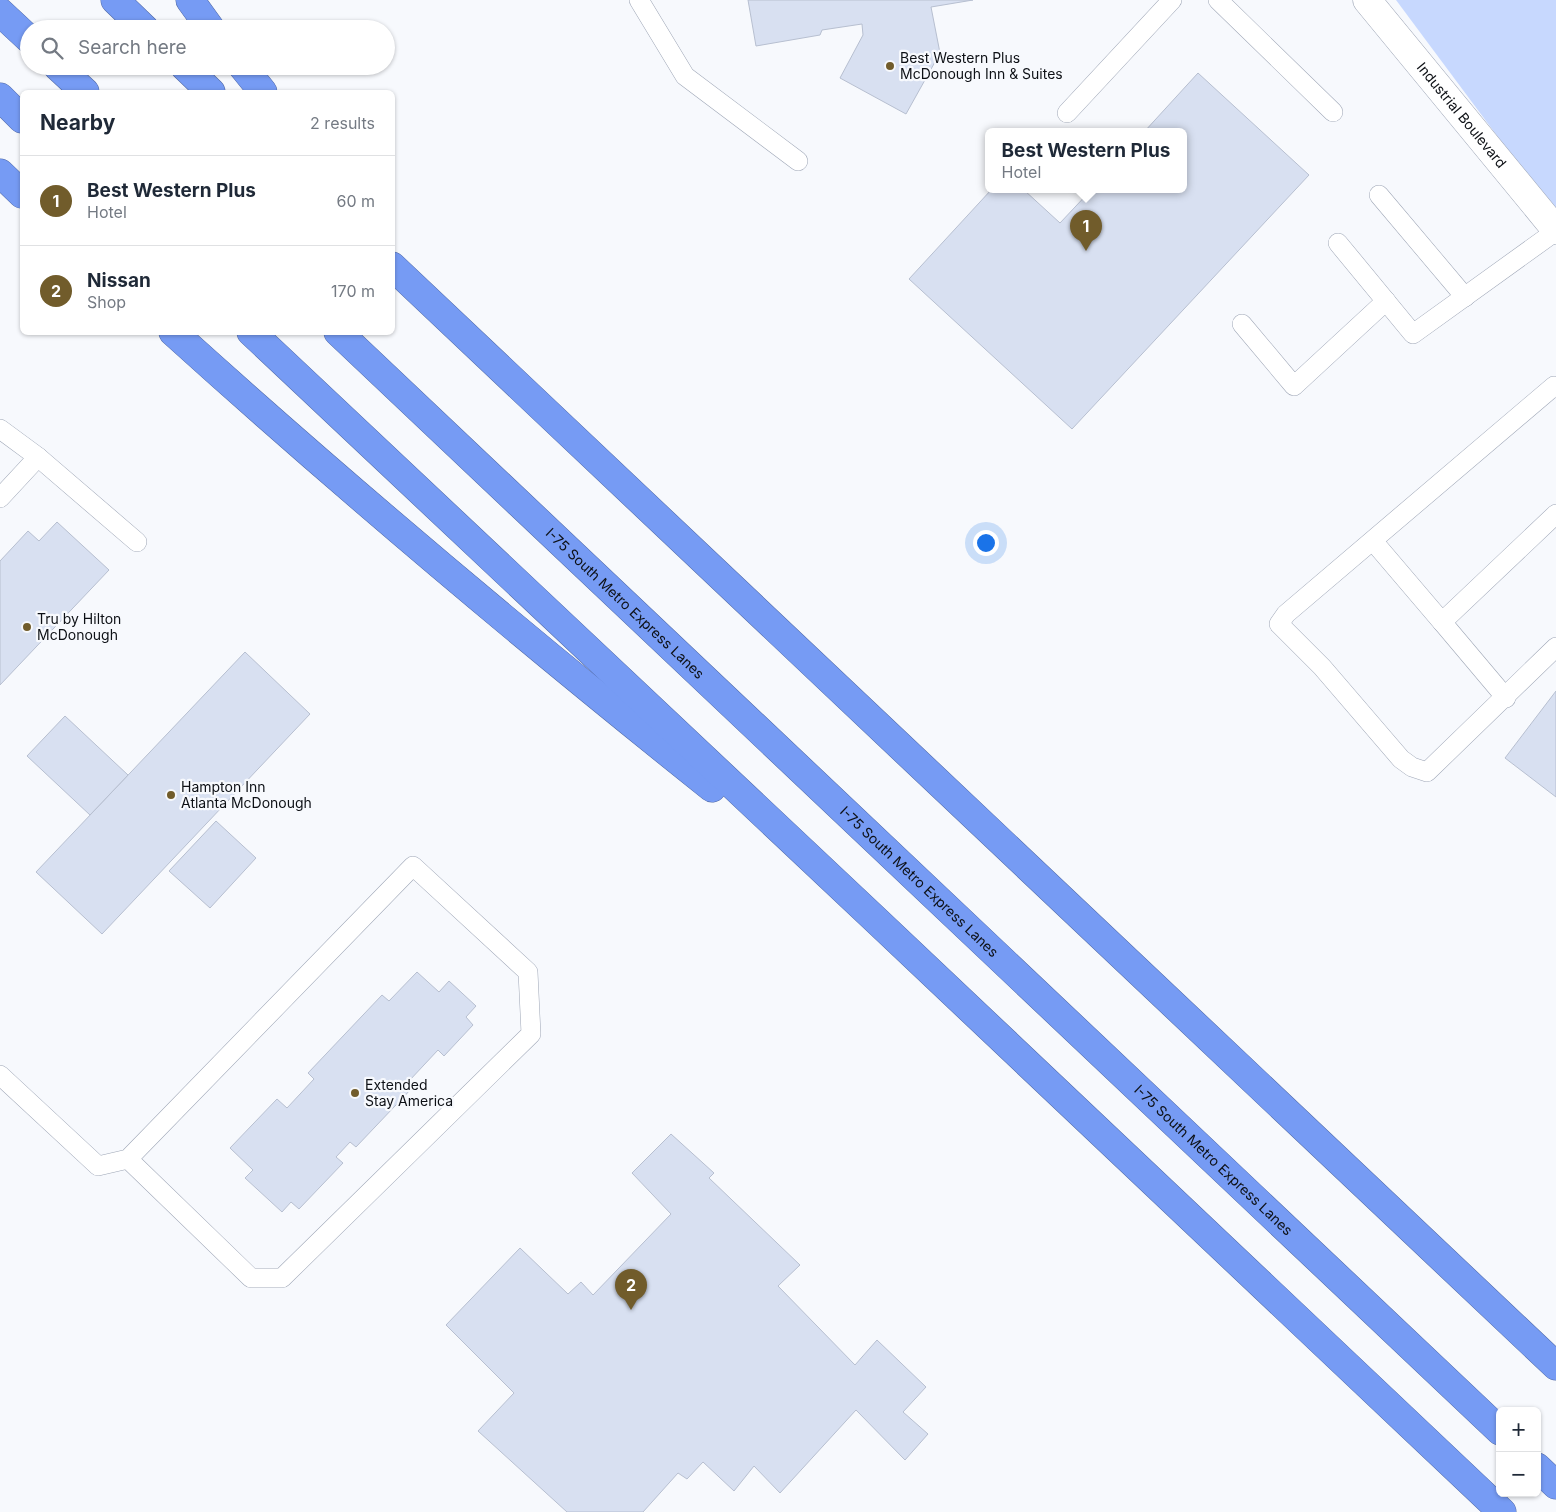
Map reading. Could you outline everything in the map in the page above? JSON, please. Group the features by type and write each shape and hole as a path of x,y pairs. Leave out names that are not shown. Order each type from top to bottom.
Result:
{"highway":[{"path":"115,0 136,20"},
{"path":"190,0 204,20"},
{"path":"0,12 20,31"},
{"path":"67,75 83,90"},
{"path":"193,75 209,90"},
{"path":"249,75 261,90"},
{"path":"0,97 20,116"},
{"path":"0,173 20,192"},
{"path":"395,269 1556,1366"},
{"path":"176,335 378,512 541,651 877,921"},
{"path":"253,335 1502,1512"},
{"name":"I-75 South Metro Express Lanes","path":"341,335 1496,1428"},
{"path":"1541,1471 1556,1485"}],"street":[{"name":"Industrial Boulevard","path":"1368,0 1556,230"}],"lane":[{"path":"639,0 685,76 798,162"},
{"path":"1067,112 1172,0"},
{"path":"1218,0 1333,112"},
{"path":"1379,195 1464,297"},
{"path":"1338,243 1413,334 1556,230"},
{"path":"1242,324 1294,386 1386,301"},
{"path":"1556,388 1554,386 1286,614 1279,624 1322,667 1401,759 1412,767 1427,772 1506,698 1556,647"},
{"path":"0,429 38,456 137,542"},
{"path":"0,498 38,456"},
{"path":"1442,622 1556,514"},
{"path":"1373,541 1506,698"},
{"path":"0,1075 98,1166 128,1159 413,866 528,972 531,1034 282,1278 251,1278 128,1159"}],"shaded area":[{"path":"1396,0 1556,0 1556,215"}],"building":[{"name":"Best Western Plus McDonough Inn & Suites","path":"748,0 973,0 931,7 940,53 906,114 840,78 863,35 862,24 822,30 820,35 756,46"},
{"path":"1198,73 1309,175 1072,429 909,279 988,193 1027,193 1060,223 1088,193 1187,193 1187,128 1148,128"},
{"name":"Tru by Hilton McDonough","path":"57,522 109,570 0,685 0,561 28,531 39,541"},
{"name":"Hampton Inn Atlanta McDonough","path":"245,652 310,714 102,934 36,872"},
{"path":"1556,691 1556,797 1505,758"},
{"path":"65,716 128,775 90,815 27,756"},
{"path":"216,821 256,858 210,908 169,871"},
{"name":"Extended Stay America","path":"417,972 439,992 449,981 476,1006 466,1017 473,1025 444,1056 438,1050 409,1081 414,1086 356,1147 350,1142 336,1157 343,1163 299,1209 291,1202 282,1212 245,1178 253,1170 230,1148 277,1099 287,1108 314,1079 308,1073 382,995 389,1001"},
{"path":"671,1134 714,1173 709,1178 800,1265 778,1286 855,1365 877,1340 926,1387 903,1412 928,1434 905,1460 856,1410 780,1493 754,1466 734,1491 703,1462 687,1479 678,1473 643,1512 567,1512 478,1431 514,1393 446,1325 520,1248 568,1294 581,1282 593,1295 671,1214 632,1173"}],"place":[{"name":"Best Western Plus McDonough Inn & Suites","path":"890,66"},
{"name":"Best Western Plus","path":"1086,251"},
{"name":"Tru by Hilton McDonough","path":"27,627"},
{"name":"Hampton Inn Atlanta McDonough","path":"171,795"},
{"name":"Extended Stay America","path":"355,1093"},
{"name":"Nissan","path":"631,1310"}]}
